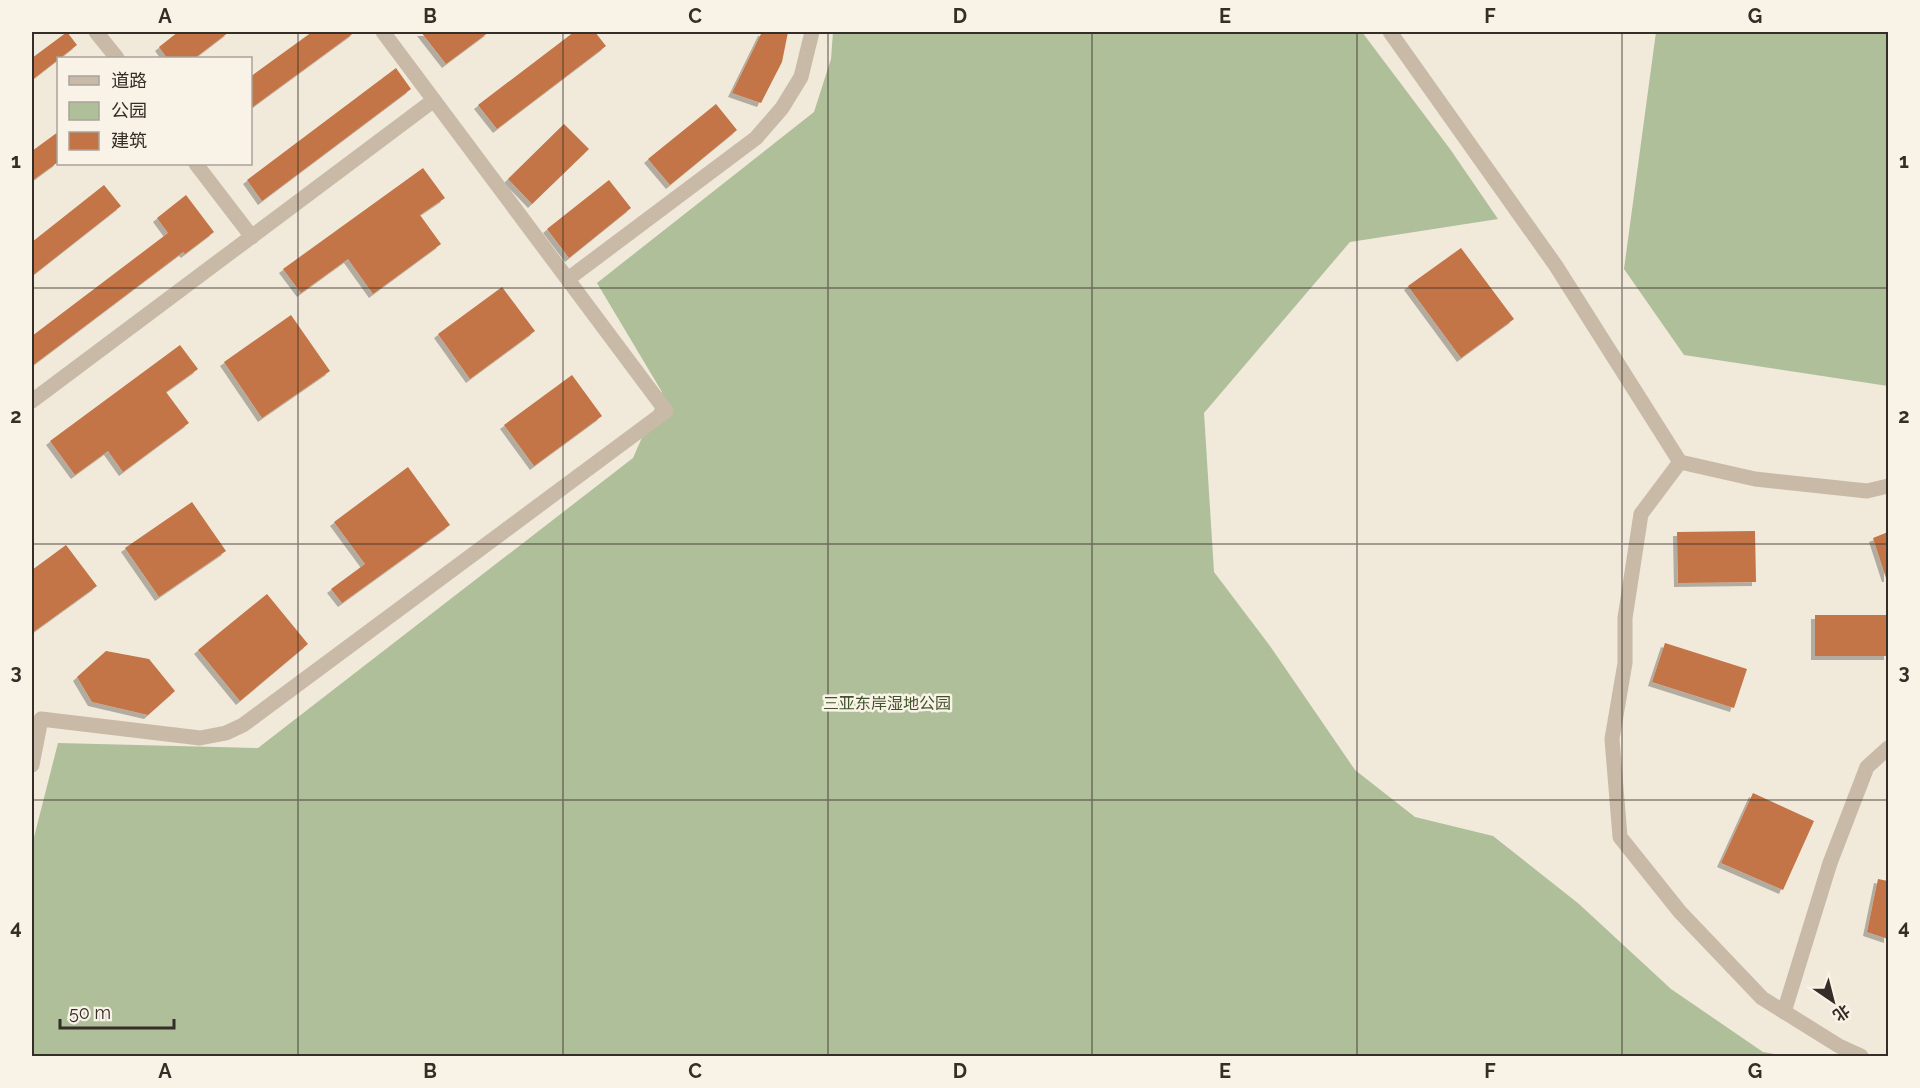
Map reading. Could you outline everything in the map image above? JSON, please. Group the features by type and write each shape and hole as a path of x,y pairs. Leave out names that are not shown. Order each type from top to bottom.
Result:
{"street":[{"path":"96,32 116,57"},
{"path":"32,765 41,719 200,738 226,733 243,725 666,411 383,32"},
{"path":"568,279 756,138 782,108 801,76 812,32"},
{"path":"1390,32 1556,266 1680,462 1755,479 1867,490 1888,486"},
{"path":"32,401 434,100"},
{"path":"197,165 252,237"},
{"path":"1680,462 1641,514 1626,606 1625,663 1612,739 1620,837 1680,912 1762,998 1839,1046 1861,1056"},
{"path":"1784,1012 1830,863 1867,767 1888,748"}],"green space":[{"name":"三亚东岸湿地公园","path":"833,32 1362,32 1450,149 1498,219 1350,242 1204,413 1214,572 1270,646 1355,770 1415,817 1493,836 1579,904 1671,989 1763,1052 1786,1056 32,1056 32,845 58,743 258,748 633,458 662,392 597,283 814,112 831,59"},
{"path":"1656,32 1888,32 1888,386 1684,355 1624,269"}],"building":[{"path":"67,32 77,45 62,57 57,57 57,61 32,80 32,58"},
{"path":"178,32 229,32 196,57 166,57 159,47"},
{"path":"312,32 355,32 252,108 252,76"},
{"path":"421,32 489,32 446,64"},
{"path":"574,32 595,32 606,46 497,129 478,105"},
{"path":"762,32 788,32 782,62 761,103 732,93"},
{"path":"396,68 411,89 262,201 247,180"},
{"path":"716,104 737,130 670,185 648,159"},
{"path":"564,124 589,149 532,204 508,179"},
{"path":"57,133 57,163 32,181 32,151"},
{"path":"423,168 445,198 420,215 441,244 373,294 348,259 301,293 283,269"},
{"path":"609,180 631,208 569,258 547,229"},
{"path":"104,185 121,206 32,276 32,242"},
{"path":"186,195 214,232 185,254 183,252 32,366 32,336 168,233 157,218"},
{"path":"1461,248 1514,319 1461,358 1408,286"},
{"path":"502,287 535,331 470,379 438,334"},
{"path":"291,315 330,371 262,418 224,362"},
{"path":"180,345 198,369 166,392 189,423 123,472 108,451 75,475 50,441"},
{"path":"572,375 602,416 534,466 504,425"},
{"path":"408,467 450,525 342,603 331,589 365,564 334,522"},
{"path":"192,502 226,551 159,597 125,548"},
{"path":"1755,531 1756,582 1678,583 1677,532"},
{"path":"1888,532 1888,578 1886,578 1873,538"},
{"path":"66,545 97,586 32,633 32,570"},
{"path":"267,594 308,644 240,701 198,650"},
{"path":"1815,615 1888,615 1888,656 1815,656"},
{"path":"1665,643 1747,669 1734,708 1652,682"},
{"path":"106,651 149,659 175,691 148,715 92,702 77,677"},
{"path":"1753,793 1814,821 1783,890 1721,863"},
{"path":"1878,879 1888,881 1888,939 1867,932"}]}
